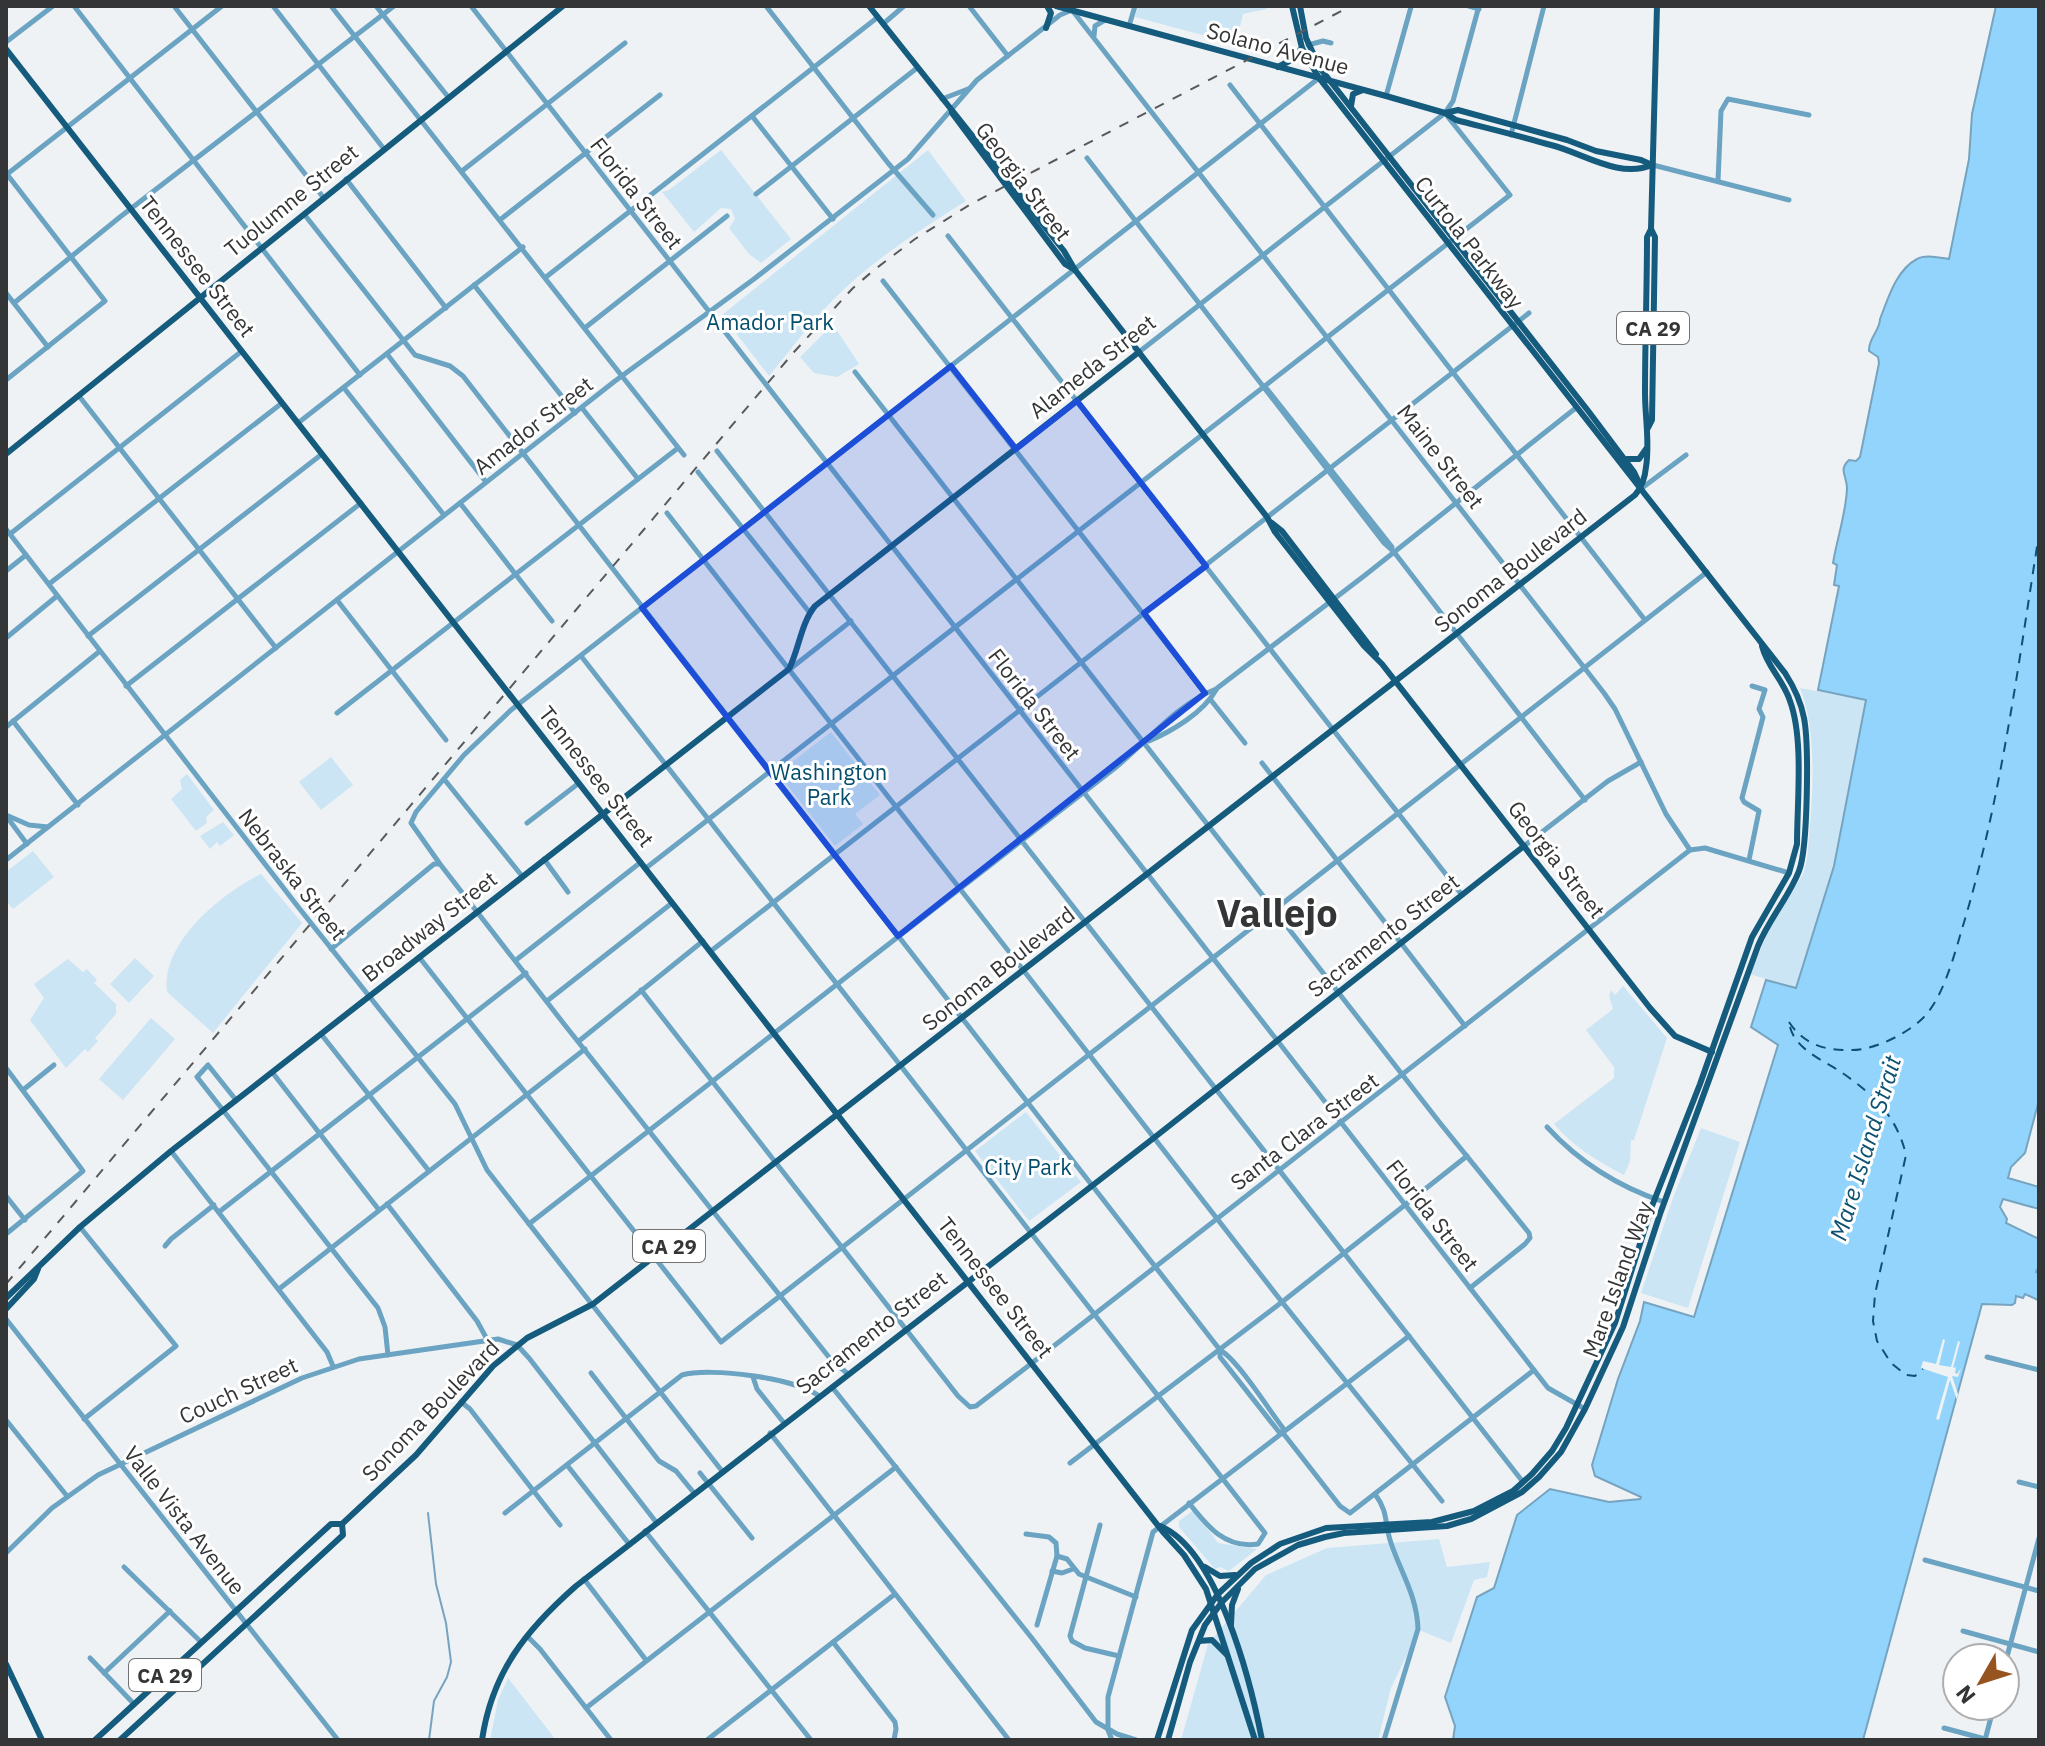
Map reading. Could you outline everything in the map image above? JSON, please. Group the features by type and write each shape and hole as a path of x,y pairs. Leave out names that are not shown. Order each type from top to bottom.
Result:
{"main road":[{"name":"Tuolumne Street","path":"6,454 563,6"},
{"name":"Georgia Street","path":"869,6 1064,251 1075,270 1269,519 1282,531 1332,600 1369,642 1382,664 1669,1031 1683,1041 1716,1053"},
{"path":"1046,28 1051,13 1047,6"},
{"name":"Solano Avenue","path":"1056,6 1073,7 1105,20 1386,96 1445,113 1456,120 1564,148 1614,166 1641,169 1652,165"},
{"name":"Curtola Parkway","path":"1292,6 1319,78 1387,158 1625,459 1642,488"},
{"name":"Curtola Parkway","path":"1300,6 1305,46 1387,158"},
{"name":"CA 29","path":"1642,488 1648,446 1645,421 1647,237 1651,229 1657,6"},
{"path":"1278,67 1293,59 1305,46"},
{"name":"Tennessee Street","path":"6,49 1193,1568 1213,1607 1255,1740"},
{"path":"1351,106 1353,94 1364,90"},
{"name":"Solano Avenue","path":"1445,113 1458,110 1652,165"},
{"name":"Curtola Parkway","path":"1516,324 1626,472 1708,571 1761,643 1765,658 1794,699"},
{"name":"Alameda Street","path":"789,669 810,613 830,594 1139,352"},
{"path":"1625,459 1639,459 1648,446"},
{"name":"Sonoma Boulevard","path":"95,1740 331,1524 342,1524 416,1455 493,1366 517,1345 593,1304 654,1258 1642,488"},
{"name":"Broadway Street","path":"6,1298 80,1227 171,1151 789,669"},
{"name":"Mare Island Way","path":"1168,1740 1199,1641 1218,1594 1237,1574 1268,1551 1305,1534 1333,1527 1388,1528 1458,1523 1511,1500 1539,1477 1561,1452 1623,1327 1752,937 1789,873 1797,844 1794,699"},
{"name":"Mare Island Way","path":"1157,1740 1192,1630 1213,1607 1266,1561 1298,1545 1344,1533 1432,1522 1465,1514 1501,1499 1523,1482 1552,1451 1615,1323 1655,1199 1762,935 1797,875 1805,848 1805,730 1794,699"},
{"name":"Sacramento Street","path":"482,1740 498,1680 506,1663 549,1609 656,1522 1155,1137 1524,846"},
{"path":"1789,873 1797,875"},
{"name":"Broadway Street","path":"6,1309 34,1279 38,1269"},
{"name":"Sonoma Boulevard","path":"120,1740 343,1535 342,1524"},
{"name":"Tennessee Street","path":"1160,1526 1182,1541 1202,1565 1222,1602 1256,1707 1262,1740"},
{"path":"1202,1565 1220,1576 1237,1574"},
{"path":"1231,1632 1232,1605 1245,1579"},
{"path":"1199,1641 1208,1640 1217,1644 1232,1662"},
{"path":"6,1664 42,1740"}],"street":[{"path":"6,42 53,6"},
{"path":"74,6 360,375"},
{"path":"174,6 323,197"},
{"path":"6,380 105,301 6,174 222,6"},
{"path":"273,6 384,149"},
{"path":"331,6 684,455"},
{"path":"376,6 449,98"},
{"path":"14,303 394,6"},
{"name":"Florida Street","path":"471,6 1548,1388 1585,1409"},
{"path":"766,6 933,215"},
{"path":"546,277 814,68 904,6"},
{"path":"969,6 1008,56"},
{"path":"1129,26 1135,6"},
{"path":"516,960 707,820 1510,195 1445,113 1453,101 1479,8 1469,6"},
{"path":"1511,135 1544,6"},
{"name":"Amador Street","path":"6,860 623,375 833,219 918,149 969,89 1073,7"},
{"name":"Maine Street","path":"1073,7 1095,41 1615,709 1668,818 1690,850"},
{"path":"1386,96 1411,7"},
{"path":"1095,41 1094,29 1105,20"},
{"path":"1305,46 1323,41 1331,43"},
{"path":"462,171 625,43"},
{"path":"756,194 917,68"},
{"path":"845,1375 477,912 411,823 416,812 488,730 518,704 1319,78"},
{"path":"1230,85 1645,620"},
{"path":"942,99 969,89"},
{"path":"501,219 660,95"},
{"path":"1718,181 1721,111 1728,99 1809,115"},
{"name":"Alameda Street","path":"1139,352 1445,113"},
{"path":"752,116 833,219"},
{"path":"1087,158 1585,800"},
{"name":"Solano Avenue","path":"1652,165 1789,200"},
{"path":"346,179 446,308"},
{"path":"303,214 415,355 450,366 463,376 1220,1350 1220,1357 1228,1368 1347,1512 1353,1512 1534,1370"},
{"path":"586,327 727,216"},
{"path":"948,236 1462,895"},
{"path":"298,423 523,247"},
{"path":"883,281 1205,693"},
{"path":"474,285 575,413"},
{"path":"6,293 48,347"},
{"path":"711,951 1269,519 1529,313"},
{"path":"8,532 242,351"},
{"path":"387,354 486,482"},
{"path":"855,372 1522,1224 1530,1238 1470,1288"},
{"path":"344,388 444,515"},
{"path":"79,396 276,648"},
{"path":"49,584 282,403"},
{"path":"529,1224 1084,792 1146,743 1174,715 1216,689 1577,407"},
{"path":"582,408 638,479"},
{"path":"337,713 678,448"},
{"path":"717,451 1523,1482"},
{"path":"88,636 322,454"},
{"path":"1642,488 1686,455"},
{"path":"698,472 810,613"},
{"path":"126,686 361,503"},
{"path":"460,503 552,621"},
{"path":"667,513 1345,1383 1442,1501"},
{"name":"Nebraska Street","path":"8,532 455,1104 487,1170 722,1471"},
{"path":"6,571 26,555"},
{"path":"419,957 721,1342 1708,571"},
{"path":"6,638 57,596"},
{"path":"337,600 446,740"},
{"name":"Broadway Street","path":"789,669 851,621"},
{"path":"6,727 100,651"},
{"path":"581,656 1265,1533 1262,1541 1253,1545 1220,1536 1209,1530 1189,1503"},
{"path":"1749,860 1759,811 1742,798 1763,717 1759,709 1765,690 1752,686"},
{"path":"1146,743 1163,735 1210,699 1216,689"},
{"path":"1210,699 1245,743"},
{"path":"13,721 78,805"},
{"name":"Sacramento Street","path":"1524,846 1614,777 1641,762"},
{"path":"1262,763 1465,1026"},
{"path":"444,779 522,876"},
{"path":"527,823 579,783"},
{"path":"6,816 36,827 49,827"},
{"path":"6,816 27,844"},
{"path":"1690,850 1705,848 1789,873"},
{"name":"Santa Clara Street","path":"905,1328 970,1407 976,1406 1690,850"},
{"path":"544,859 568,892"},
{"path":"331,949 434,864 440,864"},
{"path":"547,1001 673,902"},
{"path":"579,1041 703,941"},
{"path":"219,1212 526,973"},
{"path":"641,990 905,1328"},
{"path":"321,1033 429,1171"},
{"path":"279,1289 585,1049"},
{"path":"23,1090 54,1065"},
{"path":"236,1100 208,1065 197,1077 378,1308 385,1327 388,1355"},
{"path":"6,1068 82,1167 82,1174 6,1234"},
{"path":"272,1072 379,1210"},
{"path":"1547,1127 1578,1157 1607,1176 1664,1202"},
{"path":"171,1151 327,1352 333,1366"},
{"path":"1070,1463 1467,1156"},
{"path":"6,1196 25,1220"},
{"path":"387,1204 477,1321 488,1341"},
{"path":"165,1246 214,1205"},
{"path":"80,1227 176,1346 84,1419"},
{"name":"Valle Vista Avenue","path":"6,1319 338,1740"},
{"path":"1112,1740 1108,1730 1108,1697 1153,1532 1409,1336"},
{"name":"Couch Street","path":"6,1553 67,1496 119,1462 333,1366 503,1339 517,1345"},
{"path":"517,1345 656,1522"},
{"path":"1987,1357 2039,1370"},
{"path":"505,1513 682,1375 703,1370 827,1391 858,1419 1096,1722 1136,1740"},
{"path":"591,1373 659,1461 676,1471 694,1493"},
{"path":"753,1377 757,1389 784,1423"},
{"path":"461,1402 470,1409 560,1525"},
{"path":"6,1420 67,1496"},
{"path":"770,1433 1009,1740"},
{"path":"567,1465 629,1544"},
{"path":"586,1708 896,1467"},
{"path":"700,1473 752,1538"},
{"path":"2019,1482 2039,1487"},
{"path":"1375,1494 1385,1510 1390,1540 1415,1601 1418,1629 1384,1740"},
{"path":"1100,1525 1071,1629 1072,1641 1085,1648 1119,1656"},
{"path":"645,1531 811,1740"},
{"path":"1026,1534 1053,1539 1057,1556 1037,1625"},
{"path":"2011,1642 2039,1538"},
{"path":"1057,1556 1067,1559 1073,1569 1136,1597"},
{"path":"1925,1560 2039,1591"},
{"path":"124,1567 201,1642"},
{"path":"1052,1571 1062,1573 1073,1569"},
{"path":"584,1579 646,1660"},
{"path":"707,1740 895,1594"},
{"path":"104,1673 170,1611"},
{"path":"1963,1631 2000,1642"},
{"path":"527,1636 611,1740"},
{"path":"833,1642 895,1722 894,1740"},
{"path":"90,1658 134,1704"},
{"path":"1944,1728 1985,1739"}],"highlighted area":[{"path":"951,366 1016,449 1077,401 1206,566 1144,613 1205,693 898,936 642,608"}],"green space":[{"path":"1138,6 1268,6 1267,9 1243,14 1236,44 1135,17"},
{"path":"721,150 791,239 761,263 749,254 729,228 735,219 731,209 721,208 694,232 662,192 669,190"},
{"name":"Amador Park","path":"928,150 966,201 896,247 848,285 816,318 769,376 722,315"},
{"path":"829,328 836,329 859,364 837,377 814,373 800,357"},
{"path":"1800,688 1866,700 1834,866 1796,989 1750,974 1770,928 1803,874 1807,859 1812,749"},
{"name":"Washington Park","path":"831,732 880,795 855,814 863,824 835,846 778,773"},
{"path":"331,757 353,785 321,810 299,782"},
{"path":"187,774 214,810 206,817 207,823 196,831 171,799 182,789 180,780"},
{"path":"223,822 234,835 220,846 217,842 210,849 200,836"},
{"path":"33,851 54,877 13,909 6,901 6,872"},
{"path":"261,874 302,923 213,1033 167,992 167,974 183,938 197,922 229,894"},
{"path":"135,958 154,976 129,1003 110,984"},
{"path":"68,959 83,972 87,969 97,980 94,983 116,1004 116,1014 95,1038 98,1041 88,1052 85,1049 66,1068 30,1020 44,998 34,984"},
{"path":"1623,986 1667,1038 1634,1140 1631,1140 1630,1161 1624,1175 1586,1153 1554,1124 1614,1078 1614,1067 1586,1030 1613,1009 1609,996 1611,990 1615,995"},
{"path":"151,1018 175,1039 123,1100 99,1079"},
{"name":"City Park","path":"1026,1112 1081,1182 1029,1221 975,1151"},
{"path":"1701,1128 1740,1142 1688,1308 1641,1293 1674,1195"},
{"path":"1194,1510 1218,1543 1257,1549 1229,1571 1220,1567 1215,1569 1179,1527 1179,1521"},
{"path":"1439,1539 1447,1567 1490,1562 1487,1577 1474,1580 1451,1643 1419,1630 1391,1688 1378,1740 1181,1740 1208,1644 1266,1575 1327,1548"},
{"path":"508,1678 556,1740 490,1740 498,1700"}],"water":[{"name":"Mare Island Strait","path":"1996,6 2039,6 2039,1100 2025,1153 2011,1167 2008,1178 2039,1187 2039,1209 2003,1199 2000,1207 2006,1223 2039,1239 2039,1266 2036,1272 2039,1274 2039,1297 2038,1300 2025,1294 2023,1298 2016,1296 2012,1305 1982,1304 1863,1740 1453,1740 1455,1726 1445,1697 1477,1597 1494,1588 1517,1515 1550,1489 1609,1502 1641,1497 1595,1476 1592,1465 1644,1302 1694,1317 1778,1045 1751,1027 1766,980 1796,988 1834,866 1866,700 1818,690 1839,586 1834,585 1837,565 1833,563 1846,498 1844,467 1849,460 1856,461 1860,457 1879,363 1878,357 1869,351 1869,346 1894,286 1903,270 1917,259 1949,259 1969,159 1972,114"}],"pier":[{"path":"1943,1339 1939,1365 1951,1367 1958,1341 1953,1368 1956,1367 1957,1374 1961,1368 1958,1377 1952,1376 1957,1400 1950,1380 1939,1420 1936,1419 1948,1377 1921,1368 1923,1361 1936,1364"}],"waterway":[{"path":"428,1513 436,1584 446,1623 451,1662 434,1701 429,1740"}],"ferry route":[{"path":"1789,1022 1816,1045 1842,1050 1861,1049 1890,1040 1908,1030 1923,1018 1936,999 1955,951 1988,832 2039,534"},
{"path":"1790,1027 1804,1048 1853,1080 1882,1107 1902,1141 1906,1155 1875,1294 1873,1321 1877,1341 1891,1363 1906,1375 1915,1376 1923,1369"}],"railway":[{"path":"6,1284 794,352 853,288 915,239 971,204 1351,6"}],"district":[{"name":"Vallejo","path":"1277,912"}]}
